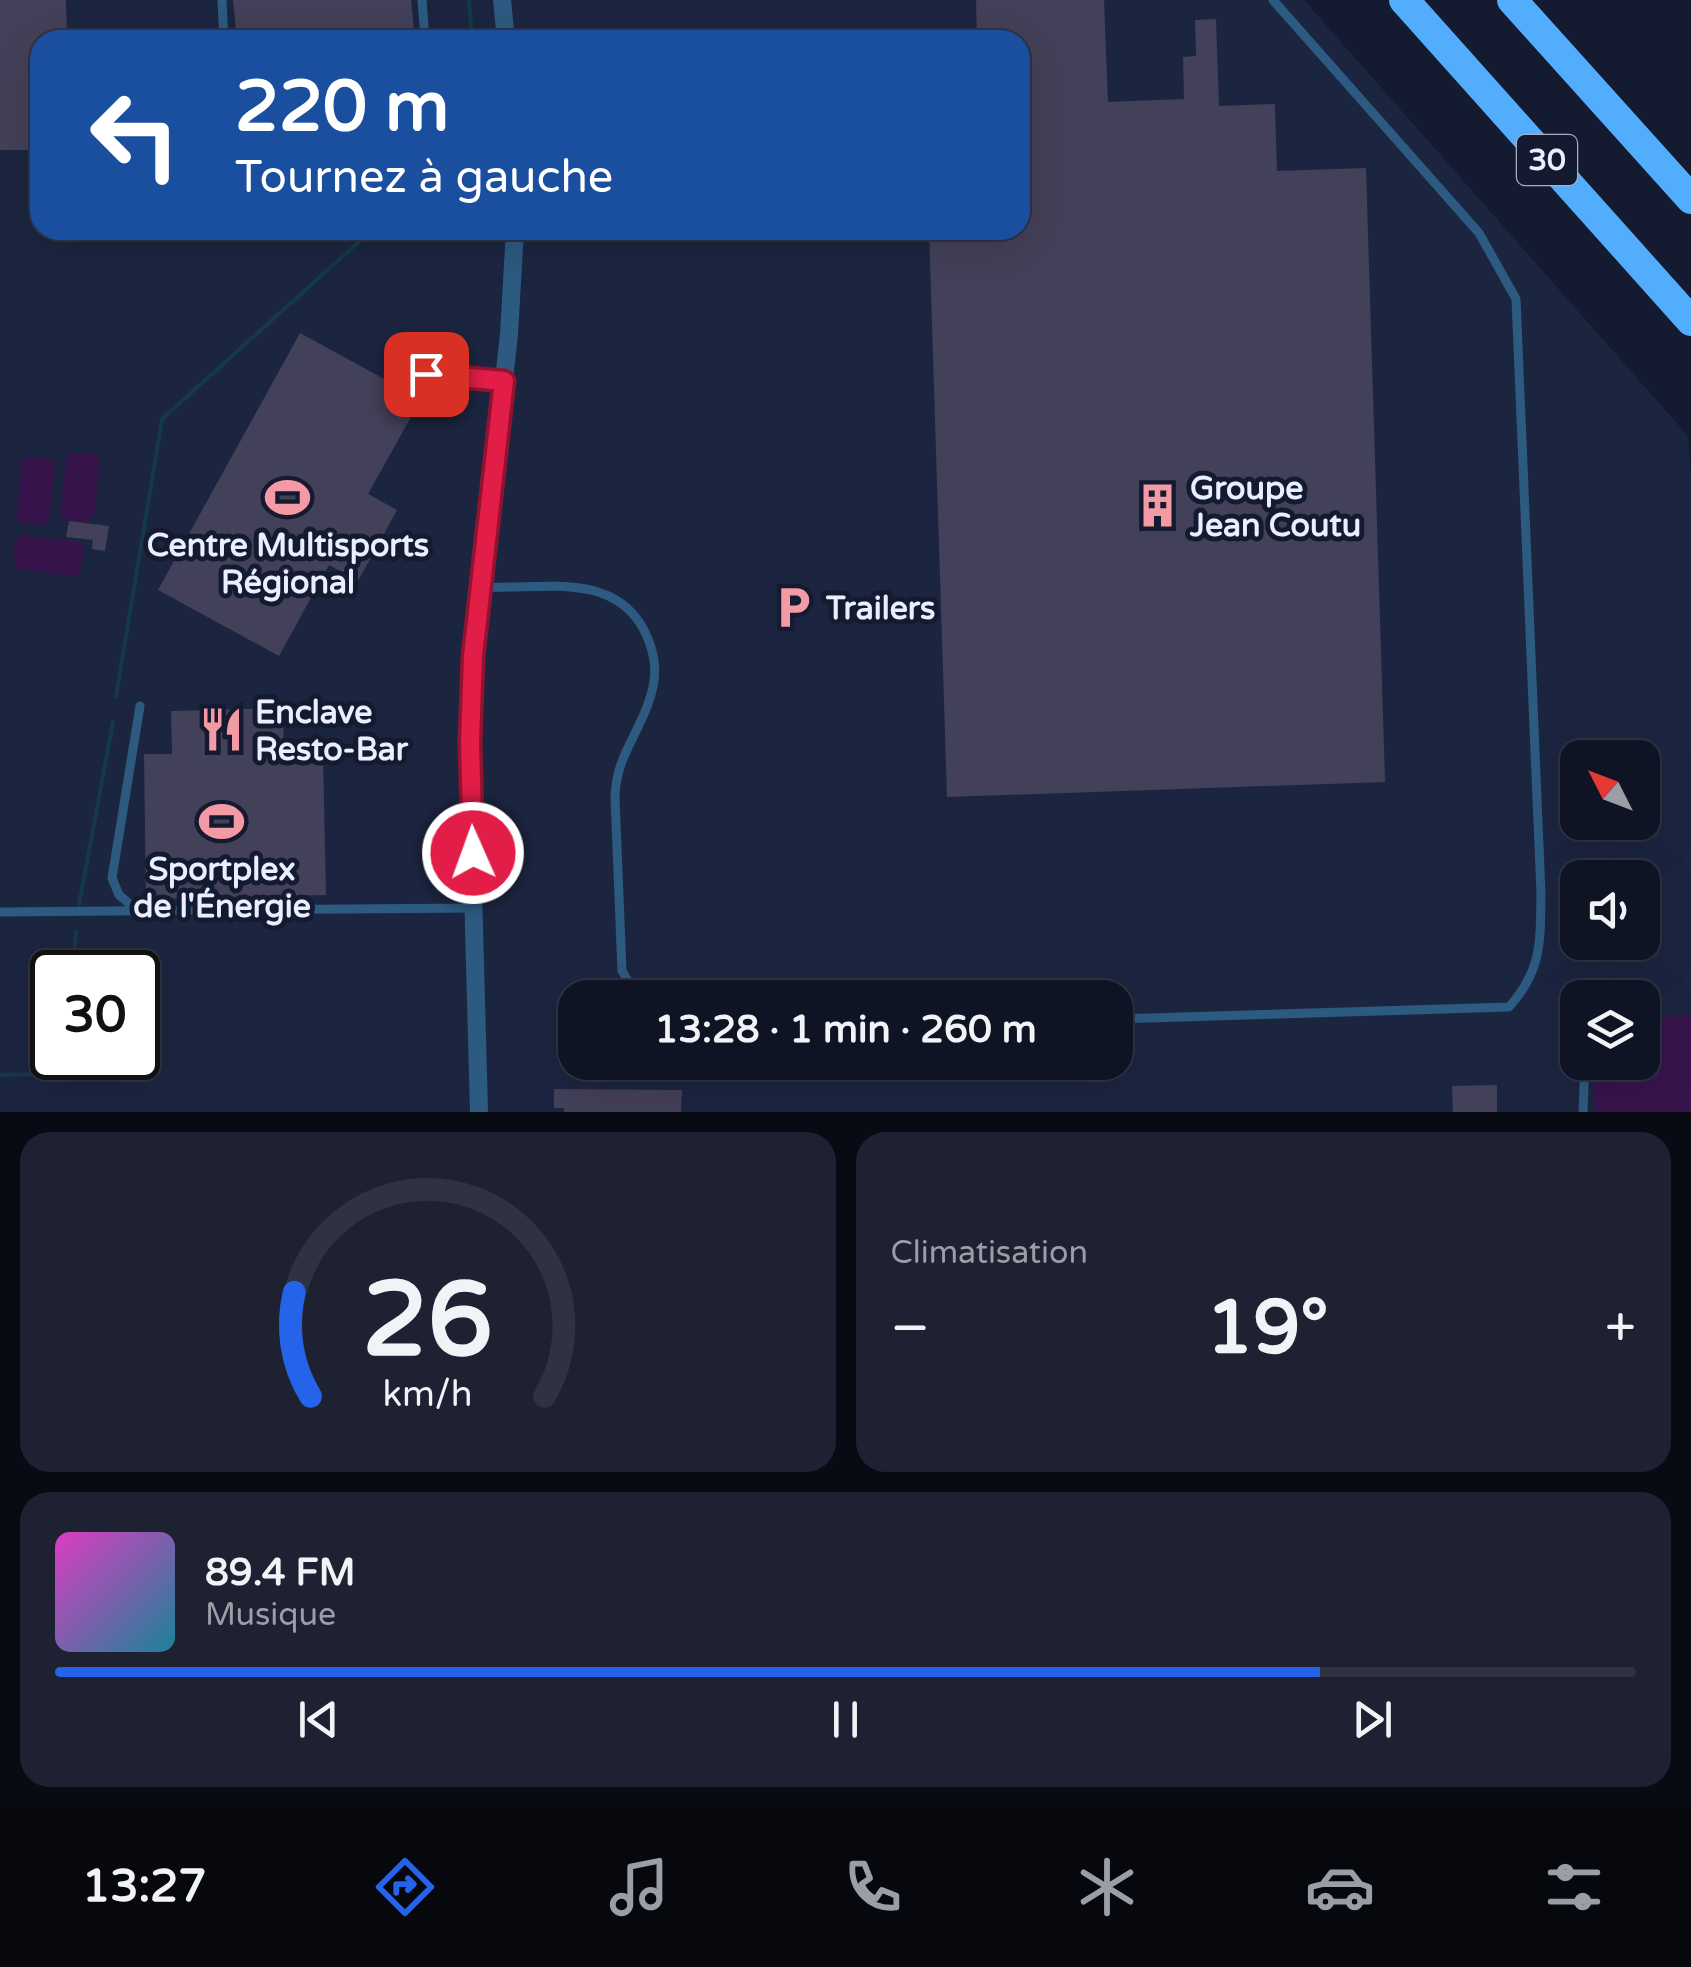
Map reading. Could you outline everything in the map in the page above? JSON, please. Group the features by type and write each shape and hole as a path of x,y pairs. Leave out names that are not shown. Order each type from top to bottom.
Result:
{"highway":[{"name":"30","path":"1404,0 1691,321"},
{"name":"30","path":"1512,0 1691,200"}],"street":[{"path":"502,0 505,30"},
{"path":"480,1112 470,743 480,587 504,381 515,240"}],"lane":[{"path":"222,0 224,30"},
{"path":"422,0 424,30"},
{"path":"1133,1018 1509,1006 1528,985 1540,950 1541,894 1516,299 1479,234 1273,0"},
{"path":"404,390 414,379 426,374 504,381"},
{"path":"480,587 582,588 612,595 636,614 654,649 656,682 615,774 622,970 628,980"},
{"path":"140,706 112,878 119,895 140,911"},
{"path":"0,912 474,908"},
{"path":"1584,1080 1584,1112"}],"shaded area":[{"path":"0,0 1304,0 1688,436 1691,1112 0,1112"},
{"path":"71,453 95,454 100,460 94,515 87,522 66,520 60,515 66,458"},
{"path":"26,457 50,458 55,463 45,525 16,519 22,461"},
{"path":"21,535 79,542 84,549 80,572 74,576 17,569 14,551"},
{"path":"1691,1016 1691,1112 1595,1112 1593,1080 1660,1080 1660,1018"}],"building":[{"path":"0,0 66,0 67,30 30,30 30,150 0,150"},
{"path":"233,0 411,0 414,30 236,30"},
{"name":"Groupe Jean Coutu","path":"976,0 1104,0 1108,102 1184,99 1183,57 1196,56 1195,20 1216,19 1219,106 1275,104 1277,171 1366,168 1385,782 947,797 929,240 1030,240 1030,30 977,30"},
{"path":"300,333 397,386 400,396 411,394 421,399 368,494 397,510 358,581 329,565 279,656 158,590"},
{"path":"69,521 109,526 105,551 92,549 93,540 66,537"},
{"path":"283,708 284,757 323,756 326,895 146,899 144,754 172,754 171,711"},
{"path":"1497,1085 1497,1112 1453,1112 1452,1086"},
{"path":"554,1089 682,1090 681,1112 564,1112 564,1108 554,1108"}],"waterway":[{"path":"469,0 471,30"},
{"path":"116,697 162,419 361,240"},
{"path":"79,905 113,722"},
{"path":"75,950 76,931"},
{"path":"0,1075 30,1074"}],"place":[{"name":"Centre Multisports Régional","path":"288,497"},
{"name":"Groupe Jean Coutu","path":"1157,506"},
{"name":"Trailers","path":"793,608"},
{"name":"Enclave Resto-Bar","path":"222,730"},
{"name":"Sportplex de l'Énergie","path":"222,821"}],"route":[{"path":"426,374 504,381 473,656 473,853"}]}
